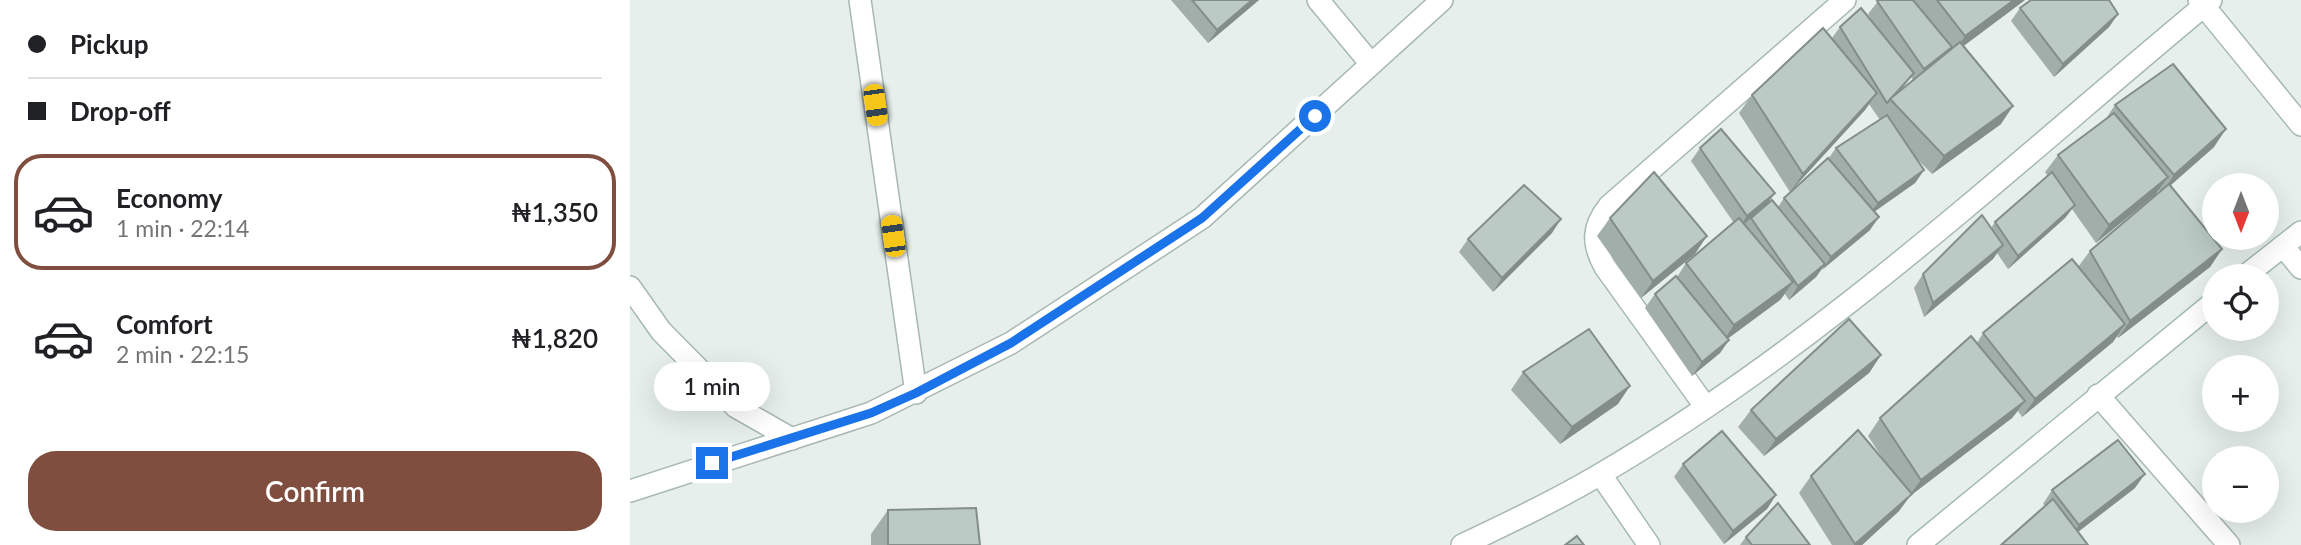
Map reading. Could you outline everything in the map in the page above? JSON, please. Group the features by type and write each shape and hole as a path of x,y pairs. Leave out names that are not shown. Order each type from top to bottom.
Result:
{"street":[{"path":"860,0 916,393"},
{"path":"1318,0 1371,64"},
{"path":"630,491 849,421 916,393 1022,337 1202,218 1442,0"},
{"path":"1705,406 1601,259 1594,237 1598,223 1609,206 1845,0"},
{"path":"1462,545 1601,475 1705,406 1842,306 2205,2 2301,125"},
{"path":"2260,264 2301,232"},
{"path":"2283,246 2301,268"},
{"path":"630,286 661,331 736,407 792,439"},
{"path":"1924,543 2098,395 2202,312"},
{"path":"2098,395 2229,545"},
{"path":"1601,475 1649,545"}],"building":[{"path":"1192,0 1252,0 1217,30"},
{"path":"1913,0 1952,47 1924,69 1877,1"},
{"path":"1937,0 2014,0 1965,36"},
{"path":"2031,0 2109,0 2118,14 2063,64 2020,8"},
{"path":"1861,8 1914,73 1887,103 1840,27"},
{"path":"1823,28 1877,93 1803,174 1752,95"},
{"path":"1960,42 2013,106 1944,156 1890,99"},
{"path":"2173,64 2226,129 2174,175 2115,105"},
{"path":"2114,113 2168,177 2109,225 2058,155"},
{"path":"1887,115 1924,170 1878,203 1836,148"},
{"path":"1721,129 1775,193 1747,216 1700,148"},
{"path":"1828,158 1879,217 1831,257 1784,198"},
{"path":"1654,172 1707,236 1653,281 1610,218"},
{"path":"2052,172 2075,205 2018,256 1995,222"},
{"path":"2169,184 2202,224 2202,250 2221,250 2130,321 2090,251"},
{"path":"1524,185 1561,219 1502,278 1468,239"},
{"path":"1772,200 1825,264 1798,286 1751,218"},
{"path":"1982,215 2003,245 1933,303 1923,274"},
{"path":"1739,218 1793,282 1734,325 1686,263"},
{"path":"2072,259 2125,324 2035,399 1983,333"},
{"path":"1676,276 1729,340 1702,362 1655,294"},
{"path":"1849,319 1881,355 1776,439 1751,410"},
{"path":"1589,329 1630,386 1572,427 1523,372"},
{"path":"1971,336 2025,401 1921,480 1880,418"},
{"path":"1858,430 1912,494 1855,544 1811,476"},
{"path":"1722,431 1776,495 1733,531 1683,464"},
{"path":"2118,440 2145,474 2079,525 2052,490"},
{"path":"2053,499 2088,545 2001,545"},
{"path":"1778,503 1810,545 1752,545 1746,537"},
{"path":"976,508 980,545 888,545 888,510"},
{"path":"1577,536 1584,545 1565,545"}],"route":[{"path":"712,463 828,429 871,413 916,393 1011,343 1154,252 1202,218 1315,116"}]}
